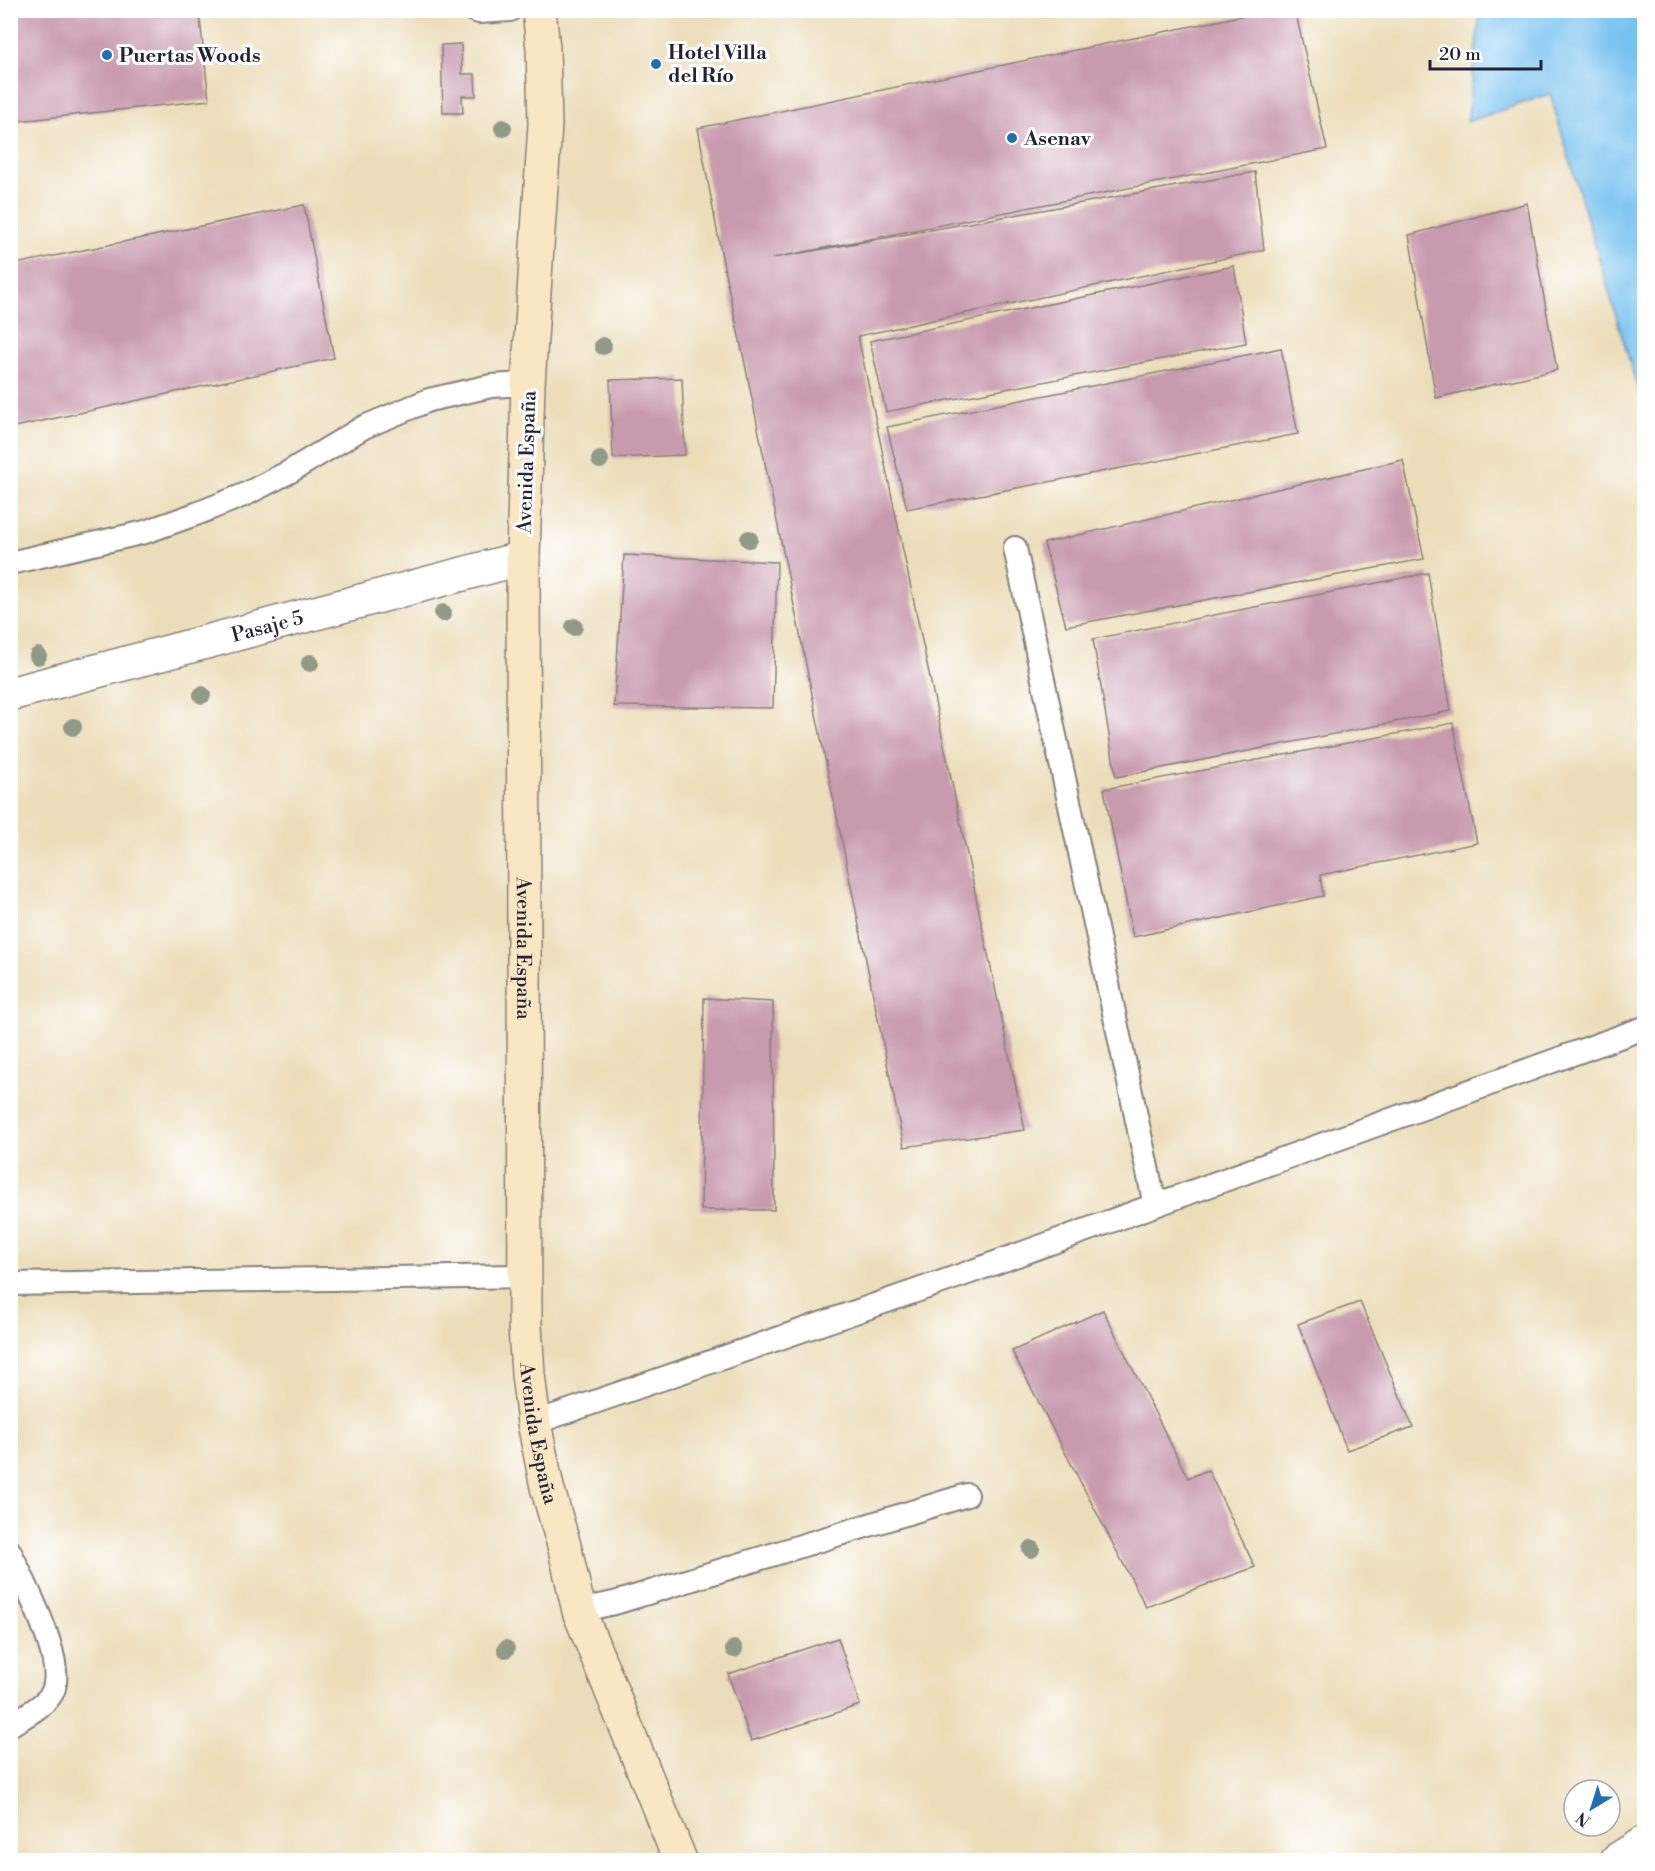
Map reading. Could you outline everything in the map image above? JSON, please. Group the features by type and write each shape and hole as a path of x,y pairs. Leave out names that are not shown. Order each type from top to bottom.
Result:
{"main road":[{"name":"Avenida España","path":"539,10 543,48 544,125 528,384 523,558 525,1326 528,1374 534,1423 547,1487 565,1548 579,1611 680,1860"}],"street":[{"name":"Pasaje 5","path":"10,694 523,558"},
{"path":"1617,1860 1644,1843"}],"lane":[{"path":"473,10 510,10"},
{"path":"10,562 145,532 196,514 243,495 289,472 364,428 429,400 491,386 528,384"},
{"path":"1015,548 1155,1205"},
{"path":"534,1423 951,1279 1644,1028"},
{"path":"10,1284 525,1276"},
{"path":"579,1611 618,1602 967,1495"},
{"path":"10,1552 46,1632 56,1663 53,1691 35,1711 10,1725"}],"water":[{"path":"1480,11 1644,11 1644,410 1550,94 1467,122"}],"building":[{"name":"Puertas Woods","path":"10,10 199,10 209,100 10,122"},
{"path":"1270,10 1295,10 1327,149 773,258 1255,172 1264,250 858,336 1025,1130 904,1147 724,268 698,128"},
{"path":"461,44 462,74 475,74 476,96 462,96 463,113 443,113 441,45"},
{"path":"1527,203 1557,370 1436,398 1409,235"},
{"path":"304,205 334,358 10,428 10,265"},
{"path":"1234,266 1246,343 886,412 870,341"},
{"path":"1281,348 1298,434 907,509 887,427"},
{"path":"682,378 685,455 613,458 610,380"},
{"path":"1403,460 1424,559 1066,626 1044,543"},
{"path":"624,555 777,562 773,708 614,706"},
{"path":"1428,573 1451,711 1116,777 1093,639"},
{"path":"1453,723 1477,843 1320,875 1323,896 1133,937 1104,789"},
{"path":"704,998 773,1002 774,1210 701,1210"},
{"path":"1360,1302 1413,1427 1347,1450 1298,1324"},
{"path":"1103,1310 1188,1478 1208,1470 1255,1567 1146,1607 1012,1351"},
{"path":"838,1638 860,1705 751,1741 728,1674"}],"place":[{"name":"Puertas Woods","path":"107,55"},
{"name":"Hotel Villa del Río","path":"656,64"},
{"name":"Asenav","path":"1012,138"}]}
